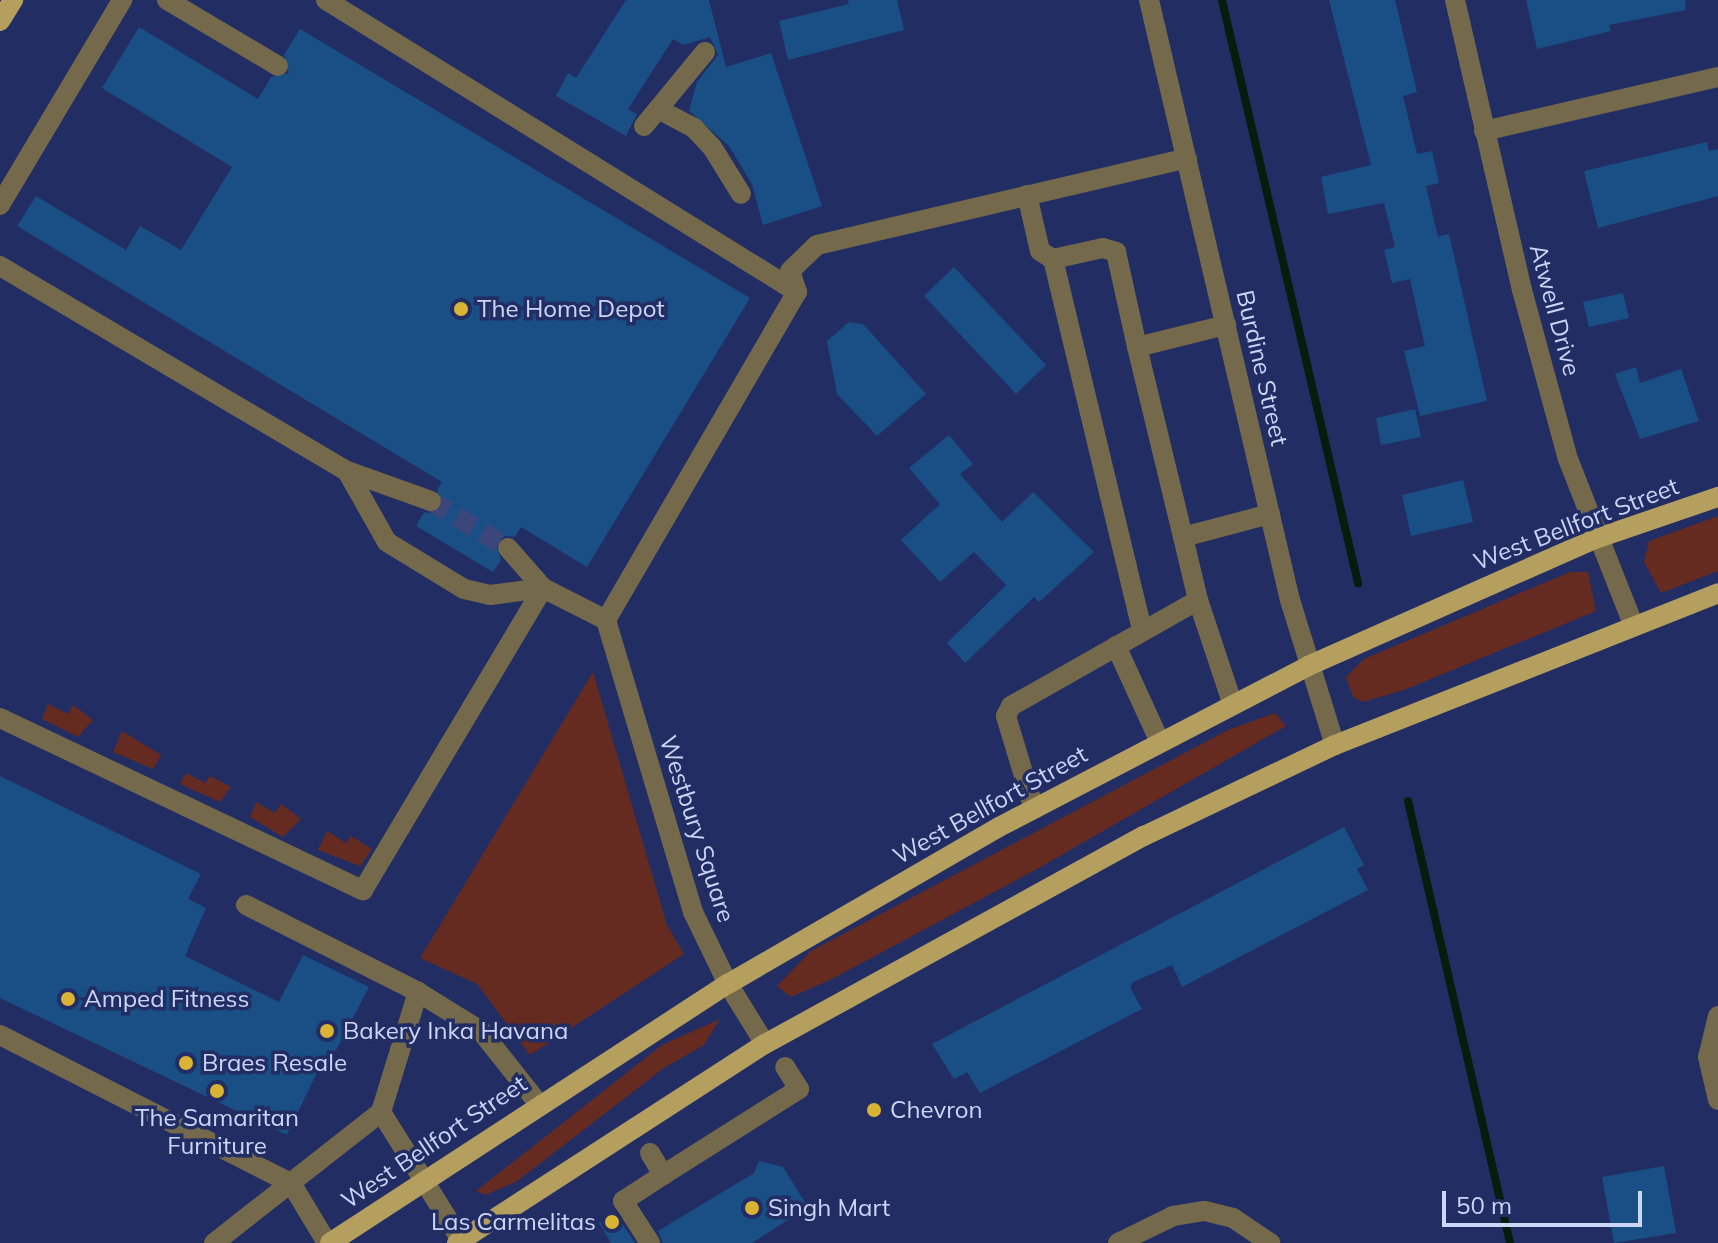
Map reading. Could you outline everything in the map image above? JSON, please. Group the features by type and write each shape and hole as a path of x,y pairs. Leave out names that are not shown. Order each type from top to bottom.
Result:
{"main road":[{"path":"0,21 13,0"},
{"name":"West Bellfort Street","path":"329,1243 538,1103 728,984 1034,809 1308,666 1595,539 1718,497"},
{"path":"460,1242 765,1044 1144,836 1335,745 1633,624 1718,593"}],"street":[{"path":"0,205 122,0"},
{"path":"167,0 278,66"},
{"path":"326,0 797,292"},
{"name":"Burdine Street","path":"1149,0 1270,514 1308,666 1335,745"},
{"name":"Atwell Drive","path":"1455,0 1484,131 1559,428 1595,539 1633,624"},
{"path":"644,126 705,52"},
{"path":"1484,131 1718,77"},
{"path":"658,109 694,128 712,147 741,194"},
{"path":"508,548 543,588 606,620 797,292 790,271 817,245 1187,158"},
{"path":"1027,195 1040,251 1053,259 1103,248 1116,252 1198,600 1233,705"},
{"path":"1053,259 1142,631"},
{"path":"0,266 347,471 431,501"},
{"path":"1137,347 1226,325"},
{"path":"347,471 387,542 464,589 490,595 543,588"},
{"path":"1183,537 1270,514"},
{"path":"0,718 363,890 543,588"},
{"path":"1034,809 1006,716 1011,706 1198,600"},
{"name":"Westbury Square","path":"606,620 693,912 728,984 765,1044"},
{"path":"1116,646 1160,742"},
{"path":"246,905 418,992 481,1031 538,1103"},
{"path":"214,1243 381,1112 418,992"},
{"path":"1718,1016 1708,1057 1718,1100"},
{"path":"0,1035 291,1183 329,1243"},
{"path":"650,1243 623,1201 799,1089 785,1067"},
{"path":"381,1112 420,1183 460,1242"},
{"path":"650,1153 663,1175"},
{"path":"1118,1243 1173,1216 1205,1211 1233,1218 1270,1243"}],"shaded area":[{"path":"1718,516 1718,571 1661,593 1644,562 1649,541"},
{"path":"1570,572 1588,572 1596,611 1404,690 1363,702 1353,697 1346,677 1364,659"},
{"path":"593,672 667,925 684,954 530,1055 477,984 420,958"},
{"path":"48,704 68,714 73,705 93,720 78,737 42,719"},
{"path":"1275,713 1286,726 1037,869 832,979 791,997 777,986 811,951 1228,730"},
{"path":"122,731 161,755 153,769 113,752"},
{"path":"186,773 205,783 210,776 231,787 220,802 180,784"},
{"path":"256,802 275,813 281,804 301,819 283,837 250,817"},
{"path":"327,831 346,843 351,836 372,849 360,866 318,850"},
{"path":"720,1019 704,1045 664,1068 516,1182 485,1195 476,1191 662,1045"}],"building":[{"path":"626,0 709,0 726,67 771,53 822,206 763,225 752,184 729,146 689,111 697,82 718,55 710,37 683,45 673,39 628,109 637,114 626,136 556,96 568,73 576,78"},
{"path":"848,0 897,0 904,30 788,60 779,21 849,4"},
{"path":"1329,0 1395,0 1417,92 1403,96 1417,154 1432,151 1439,183 1426,186 1438,237 1449,234 1487,401 1420,416 1404,351 1425,346 1410,279 1392,283 1384,250 1395,247 1384,203 1328,214 1321,177 1371,165"},
{"path":"1526,0 1685,0 1686,10 1609,25 1611,31 1537,49"},
{"name":"The Home Depot","path":"139,27 258,99 271,77 289,73 284,55 300,29 750,298 587,567 521,527 515,537 505,536 496,543 501,560 493,572 416,526 424,512 434,514 443,506 437,490 442,482 17,226 36,196 126,250 140,226 181,250 232,167 102,88"},
{"path":"1707,142 1709,151 1718,149 1718,196 1598,228 1584,171"},
{"path":"954,267 1046,365 1016,394 924,296"},
{"path":"1623,293 1629,318 1589,327 1583,302"},
{"path":"849,322 863,324 926,394 877,436 837,394 827,341"},
{"path":"1636,367 1640,383 1681,369 1699,421 1640,439 1615,374"},
{"path":"1415,409 1421,437 1381,445 1376,418"},
{"path":"949,435 973,464 960,474 1002,522 1033,492 1094,552 1039,602 1034,597 965,663 947,643 1006,585 974,552 940,582 901,540 940,504 909,468"},
{"path":"1463,480 1473,522 1411,536 1402,495"},
{"path":"0,776 201,874 188,899 206,908 185,956 279,1002 303,955 369,987 331,1060 325,1056 287,1135 0,998"},
{"path":"1344,827 1364,865 1357,869 1368,890 1182,987 1172,965 1133,982 1130,987 1142,1009 980,1093 967,1072 954,1079 932,1044"},
{"path":"759,1161 783,1167 808,1207 752,1243 663,1243 658,1231 754,1173"},
{"path":"1664,1166 1676,1233 1614,1243 1602,1177"},
{"path":"615,1213 635,1243 611,1243 599,1223"}],"waterway":[{"path":"1222,0 1358,583"},
{"path":"1408,801 1510,1243"}],"tunnel":[{"path":"431,501 508,548"}],"place":[{"name":"The Home Depot","path":"461,309"},
{"name":"Amped Fitness","path":"68,999"},
{"name":"Bakery Inka Havana","path":"327,1031"},
{"name":"Braes Resale","path":"186,1063"},
{"name":"The Samaritan Furniture","path":"217,1091"},
{"name":"Chevron","path":"874,1110"},
{"name":"Singh Mart","path":"752,1208"},
{"name":"Las Carmelitas","path":"612,1222"}]}
